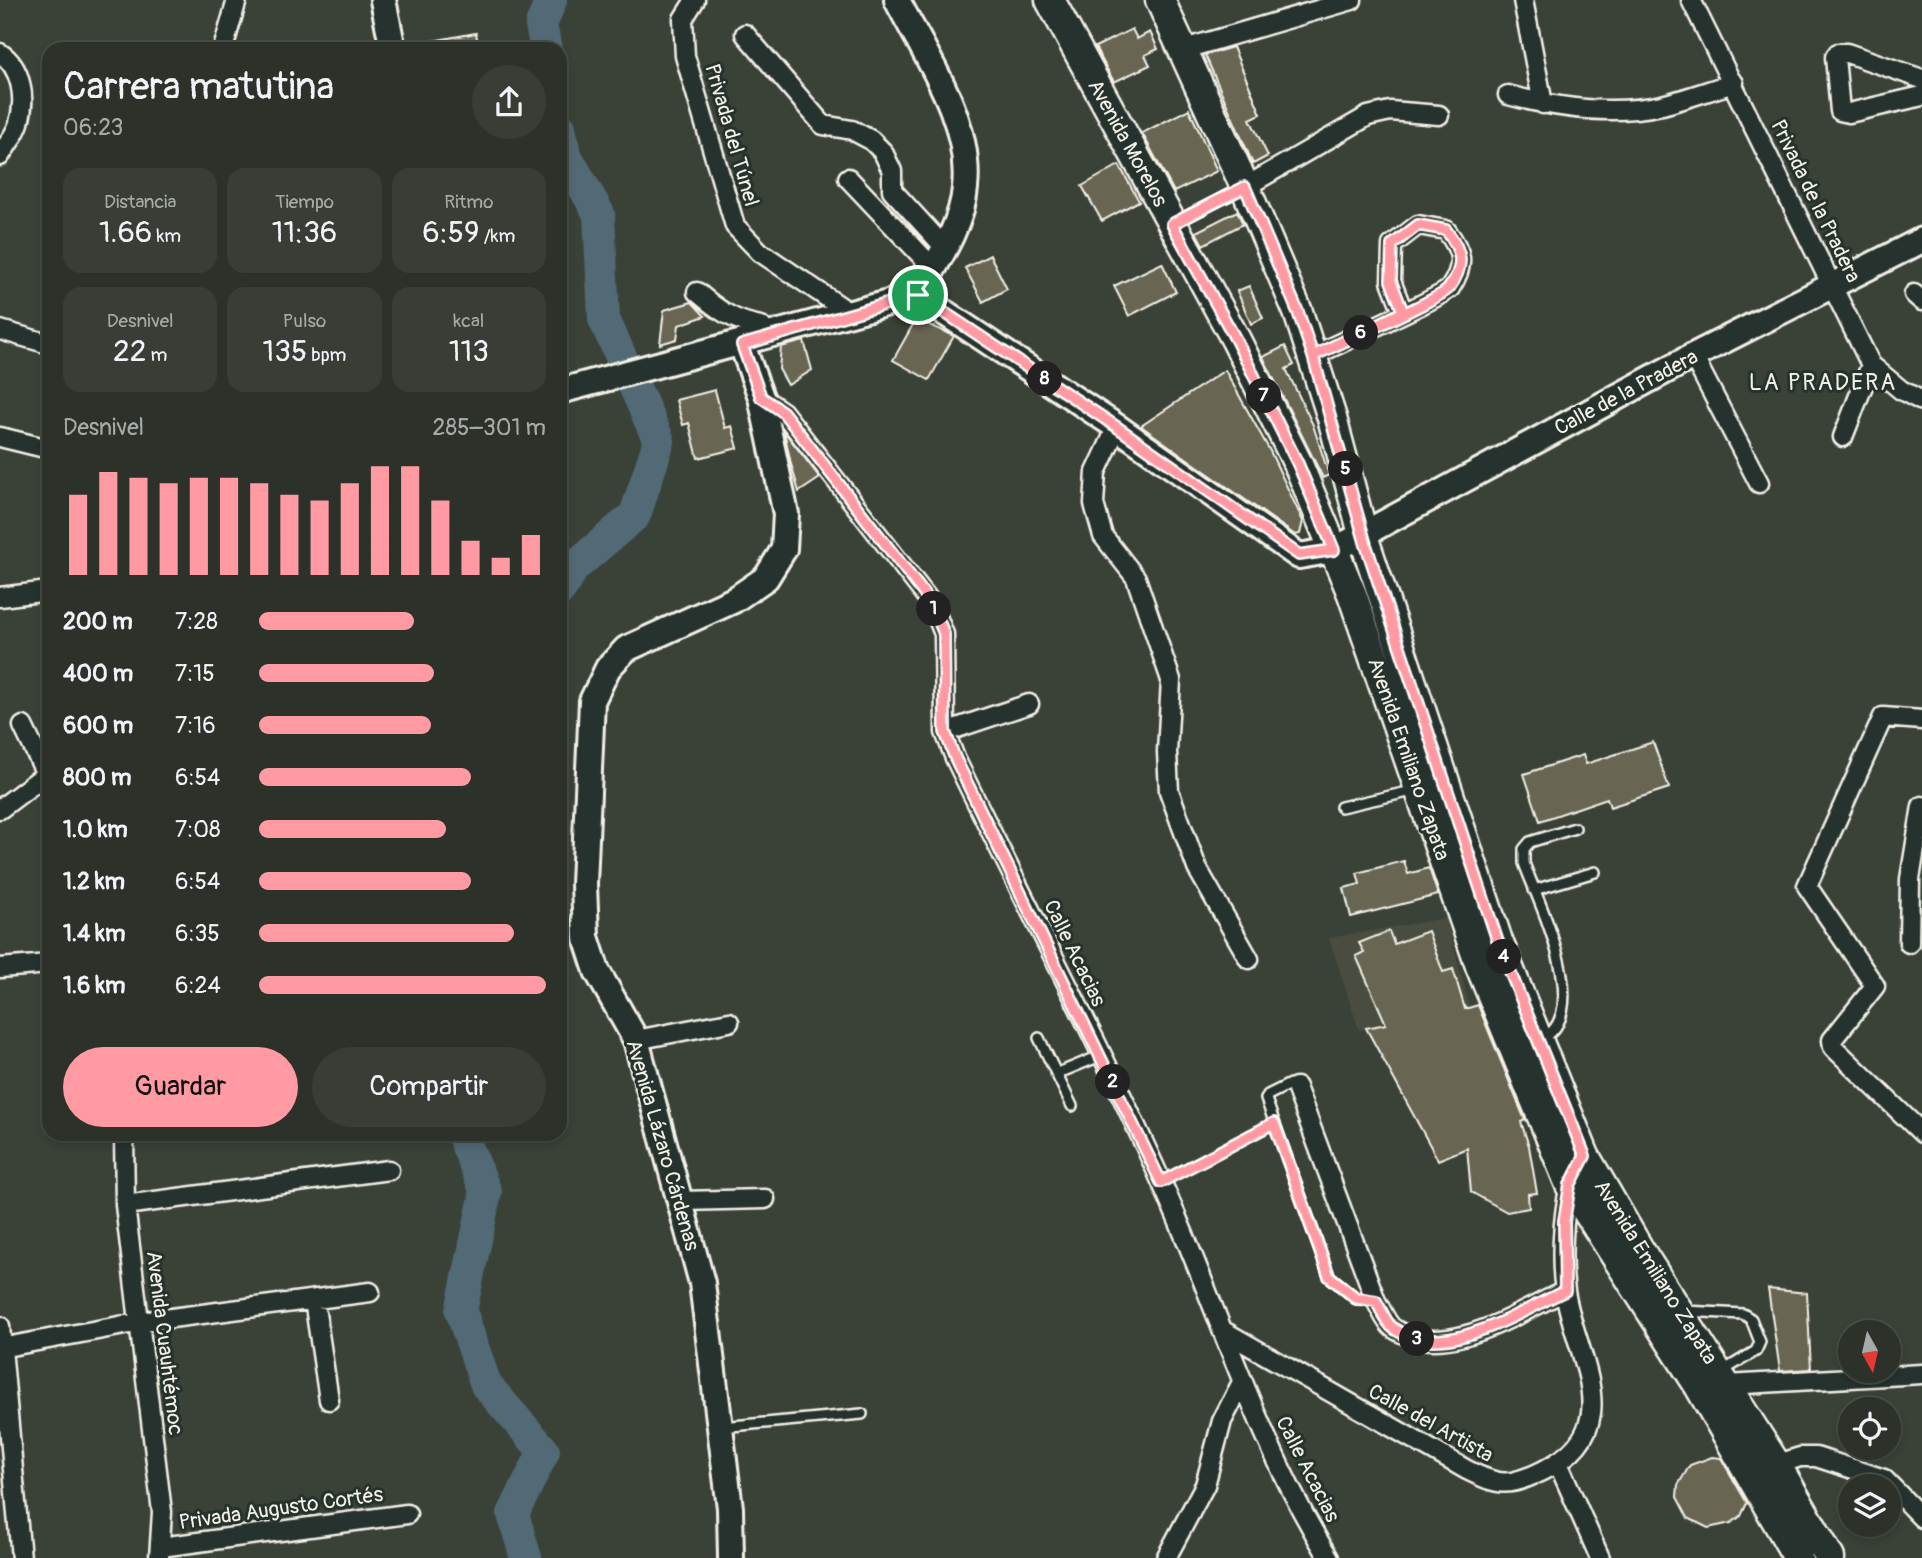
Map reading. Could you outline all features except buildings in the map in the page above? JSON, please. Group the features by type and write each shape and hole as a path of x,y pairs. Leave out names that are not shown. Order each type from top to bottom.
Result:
{"main road":[{"name":"Avenida Morelos","path":"1050,0 1236,340 1298,464 1334,550"},
{"name":"Avenida Emiliano Zapata","path":"1160,0 1298,312 1363,534 1498,942 1526,1046 1570,1185 1699,1386 1798,1558"},
{"name":"Avenida Emiliano Zapata","path":"1334,550 1352,594 1480,966 1585,1156 1776,1464 1830,1558"}],"street":[{"path":"225,42 237,0"},
{"path":"383,0 392,42"},
{"name":"Privada del Túnel","path":"695,0 683,19 685,56 736,226 760,252 850,313"},
{"path":"567,389 742,345 918,295 939,258 965,191 965,157 952,108 897,0"},
{"path":"1181,50 1352,0"},
{"name":"Privada de la Pradera","path":"1691,0 1871,365 1901,390 1922,401"},
{"path":"1526,1 1543,104"},
{"path":"745,33 823,125 852,130 871,140 883,152 892,171 892,190 939,258"},
{"path":"0,52 19,75 22,98 19,124 0,156"},
{"path":"1922,79 1847,52 1838,53 1835,57 1840,111 1849,113 1922,96"},
{"path":"1508,95 1543,104 1604,110 1661,105 1734,83"},
{"path":"1245,187 1368,116 1390,111 1439,115"},
{"path":"848,178 939,258"},
{"path":"1313,356 1448,291 1460,265 1460,248 1446,230 1418,225 1392,245 1391,281 1403,312"},
{"name":"Calle de la Pradera","path":"1334,550 1693,356 1922,240"},
{"path":"697,292 723,314 738,322 761,326 768,337"},
{"path":"918,295 1117,427 1299,555 1334,550"},
{"path":"0,330 42,342"},
{"name":"Avenida Lázaro Cárdenas","path":"735,1556 702,1283 636,1041 597,971 586,937 584,884 592,701 608,668 626,649 734,600 766,578 784,549 786,514 761,397 742,345"},
{"path":"1693,356 1759,483"},
{"path":"1843,437 1871,365"},
{"name":"Calle Acacias","path":"761,397 783,412 932,604 944,634 945,732 955,758 1161,1182 1222,1330 1241,1384 1296,1506 1329,1558"},
{"path":"1117,427 1096,472 1094,504 1103,536 1136,578 1171,680 1167,752 1169,791 1196,868 1249,959"},
{"path":"0,437 42,447"},
{"path":"0,597 42,592"},
{"path":"945,732 1029,704"},
{"path":"1922,720 1883,716 1807,886 1875,986 1832,1043 1922,1133"},
{"path":"23,726 42,762"},
{"path":"0,809 42,778"},
{"path":"1909,943 1910,879 1922,806"},
{"path":"0,968 42,965"},
{"path":"636,1041 729,1022"},
{"path":"1296,1087 1376,1301 1391,1327 1420,1340 1458,1339 1565,1291"},
{"name":"Avenida Cuauhtémoc","path":"124,1141 125,1205 162,1512 160,1553"},
{"name":"Calle del Artista","path":"1222,1330 1495,1484 1519,1482 1558,1463 1575,1446 1589,1423 1594,1392 1565,1291 1564,1221 1570,1185 1585,1156"},
{"path":"125,1205 389,1170"},
{"path":"681,1201 765,1199"},
{"path":"1,1348 141,1322 370,1292"},
{"path":"314,1300 329,1400"},
{"path":"0,1326 22,1558"},
{"path":"1723,1378 1922,1374"},
{"path":"1166,1558 1205,1485 1222,1421 1241,1384"},
{"path":"1750,1475 1800,1457 1816,1457 1884,1479 1922,1518"},
{"path":"1558,1463 1600,1558"},
{"name":"Privada Augusto Cortés","path":"160,1553 407,1514"}],"lane":[{"path":"1172,224 1245,187"},
{"path":"1341,807 1419,789"},
{"path":"1526,1046 1556,1029 1565,999 1564,973 1524,863 1524,849 1530,842 1575,828"},
{"path":"1534,890 1595,872"},
{"path":"1039,1038 1072,1106"},
{"path":"1056,1074 1100,1056"},
{"path":"1296,1087 1290,1084 1268,1095 1266,1099 1329,1276 1356,1298 1376,1301"},
{"path":"1679,1310 1743,1314 1751,1319 1760,1342 1756,1351 1723,1378"},
{"path":"720,1427 862,1414"}],"path":[{"path":"1161,1182 1274,1123"}],"shaded area":[{"path":"1446,918 1470,1008 1359,1030 1329,938"}],"waterway":[{"path":"545,42 541,25 551,0"},
{"path":"567,158 599,214 604,319 659,441 635,515 574,567 567,578"},
{"path":"465,1141 486,1192 461,1311 486,1385 544,1451 513,1514 526,1558"}],"district":[{"name":"LA PRADERA","path":"1823,382"}],"route":[{"path":"918,295 742,345 761,397 783,412 932,604 944,634 945,732 955,758 1161,1182 1274,1123 1329,1276 1341,1289 1356,1298 1376,1301 1391,1327 1420,1340 1458,1339 1565,1291 1564,1221 1570,1185 1585,1156 1498,942 1366,545 1313,356 1448,291 1460,265 1460,248 1446,230 1418,225 1392,245 1391,281 1403,312 1313,356 1298,312 1245,187 1172,224 1236,340 1298,464 1334,550 1316,555 1299,555 1117,427 918,295"}]}
